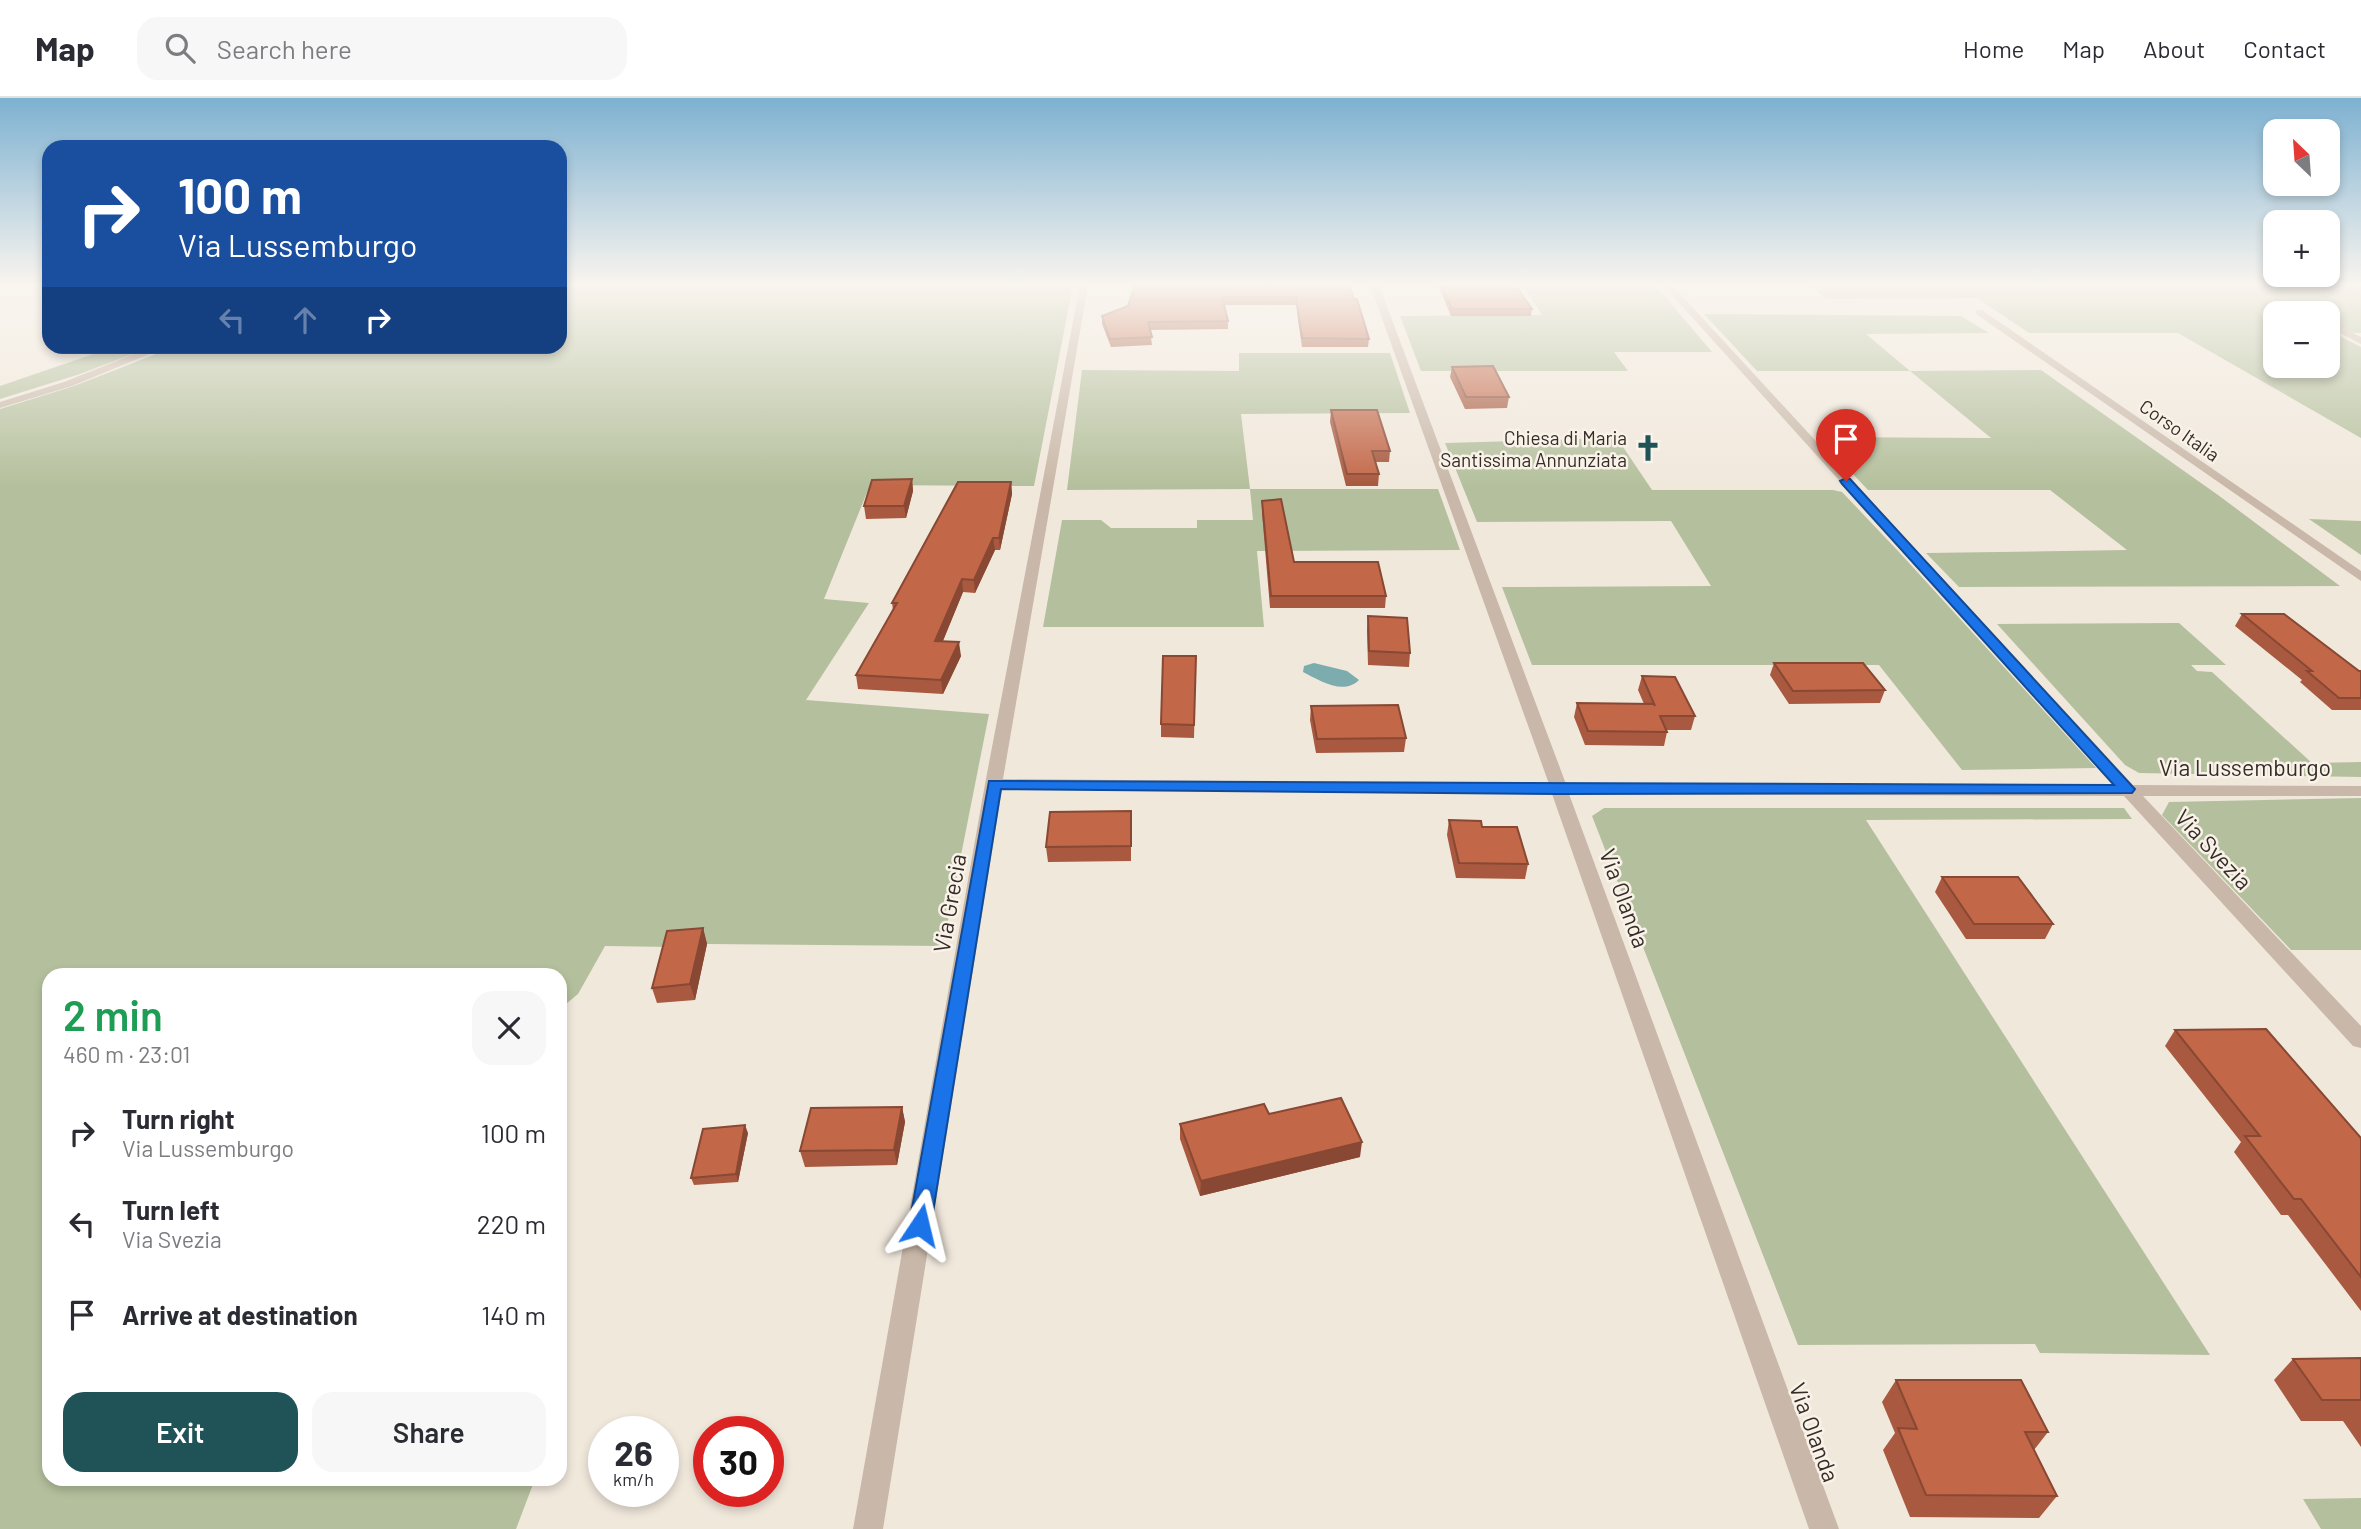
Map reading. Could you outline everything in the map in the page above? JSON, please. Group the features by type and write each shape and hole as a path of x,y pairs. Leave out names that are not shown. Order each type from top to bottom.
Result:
{"street":[{"name":"Via Grecia","path":"868,1529 994,784 1072,352"},
{"name":"Via Olanda","path":"1399,352 1559,789 1824,1529"},
{"name":"Via Svezia","path":"1728,352 2127,789 2361,1040"},
{"name":"Corso Italia","path":"2036,352 2361,577"},
{"path":"0,405 68,384 144,354"},
{"name":"Via Lussemburgo","path":"994,784 1559,789 2361,791"}],"green space":[{"path":"1060,352 1034,486 870,485 824,599 869,603 806,700 989,714 943,946 605,946 578,994 567,1003 567,968 42,968 42,1486 532,1486 516,1529 0,1529 0,409 74,386 156,354"},
{"path":"1414,352 1712,352 1614,352 1628,371 1421,371"},
{"path":"1739,352 1887,352 1910,371 1757,371"},
{"path":"2211,352 2263,352 2263,378 2340,378 2340,352 2361,352 2361,438"},
{"path":"1239,353 1390,353 1410,413 1241,414 1250,489 1067,490 1082,370 1239,371"},
{"path":"94,354 133,354 0,399 0,386"},
{"path":"2041,370 2218,495 2340,586 1959,587 1926,553 2127,550 2050,490 1868,490 1818,437 1991,438 1910,371"},
{"path":"1617,438 1652,490 1842,492 2096,768 1962,770 1879,665 1532,665 1502,587 1711,586 1671,521 1477,522 1445,443"},
{"path":"1250,489 1438,489 1460,550 1257,551 1264,627 1043,627 1062,520 1101,520 1111,528 1197,528 1197,520 1253,520"},
{"path":"2309,519 2361,521 2361,555"},
{"path":"2179,623 2226,665 2191,665 2197,671 2212,672 2312,763 2361,762 2361,777 2139,773 2125,765 1997,624"},
{"path":"2361,798 2361,950 2291,950 2162,815 2169,802"},
{"path":"1604,808 2124,808 2132,819 1866,820 2210,1355 2040,1353 2035,1344 1798,1345 1592,816"},
{"path":"2361,1498 2361,1529 2321,1529 2303,1499"}],"water":[{"path":"1314,663 1347,671 1359,680 1346,687 1331,685 1303,672 1304,666"}],"building":[{"path":"1493,366 1509,397 1466,397 1452,367"},
{"path":"1331,410 1377,410 1390,451 1372,451 1379,474 1347,474"},
{"path":"912,479 904,506 864,506 872,480"},
{"path":"958,482 1011,482 999,538 993,538 974,580 962,579 935,641 959,642 941,680 856,675 897,603 892,603"},
{"path":"1281,499 1294,562 1378,562 1386,596 1271,596 1262,501"},
{"path":"2242,614 2284,614 2361,671 2361,698 2339,698 2307,671 2312,671"},
{"path":"1368,616 1407,618 1410,653 1369,651"},
{"path":"1163,656 1196,656 1194,725 1161,724"},
{"path":"1774,663 1863,663 1885,690 1793,691"},
{"path":"1642,676 1675,677 1695,716 1660,716 1667,732 1588,731 1577,703 1655,706"},
{"path":"1398,705 1406,738 1317,739 1311,706"},
{"path":"1131,811 1131,846 1046,847 1050,812"},
{"path":"1449,820 1481,821 1482,827 1517,827 1528,864 1459,863"},
{"path":"1942,877 2018,877 2053,924 1974,924"},
{"path":"703,928 690,984 652,988 667,931"},
{"path":"2266,1029 2361,1138 2361,1277 2301,1199 2294,1199 2245,1136 2260,1136 2175,1030"},
{"path":"1341,1098 1362,1142 1201,1181 1180,1124 1264,1104 1269,1114"},
{"path":"902,1107 894,1150 800,1151 811,1108"},
{"path":"745,1125 736,1174 691,1178 703,1129"},
{"path":"2361,1358 2361,1400 2322,1400 2293,1359"},
{"path":"1896,1380 2021,1380 2048,1432 2025,1432 2057,1496 1926,1495 1898,1428 1917,1429"}],"place":[{"name":"Chiesa di Maria Santissima Annunziata","path":"1648,448"}],"route":[{"path":"920,1225 994,784 1559,789 2127,789 1846,481"}]}
